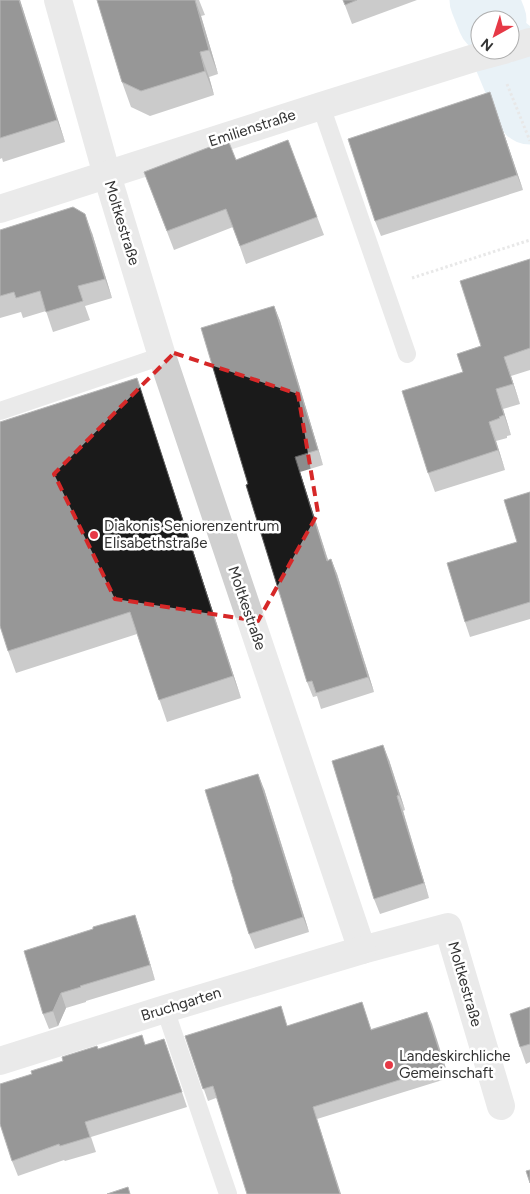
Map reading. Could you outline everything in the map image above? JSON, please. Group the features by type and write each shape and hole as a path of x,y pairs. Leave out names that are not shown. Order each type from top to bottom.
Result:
{"street":[{"name":"Moltkestraße","path":"58,0 107,175 162,356 362,950 448,927 501,1106"},
{"name":"Emilienstraße","path":"0,209 470,60"},
{"name":"Bruchgarten","path":"0,1061 362,950"}],"lane":[{"path":"321,106 407,354"},
{"path":"0,411 162,356"},
{"path":"166,1009 228,1194"}],"path":[{"path":"499,60 530,141"},
{"path":"384,287 530,240"}],"highlighted area":[{"path":"174,353 298,394 318,513 258,621 115,599 54,474"}],"building":[{"path":"0,0 19,0 57,120 0,138"},
{"path":"97,0 195,0 209,50 200,52 205,71 141,91 122,82"},
{"path":"343,0 357,0 345,5"},
{"path":"490,92 517,175 375,221 348,139"},
{"path":"228,140 236,160 288,140 317,217 240,246 226,209 167,231 144,172"},
{"path":"73,207 85,214 105,279 78,286 83,301 46,312 40,291 16,298 14,292 0,296 0,230"},
{"path":"530,259 530,348 504,357 513,384 496,389 504,415 489,422 498,450 428,473 402,391 463,372 457,354 481,346 460,281"},
{"path":"274,306 318,450 295,457 327,561 331,559 368,677 316,693 312,681 307,682 246,485 248,484 201,328"},
{"name":"Diakonis Seniorenzentrum Elisabethstraße","path":"137,378 233,676 159,700 130,612 8,651 0,626 0,422"},
{"path":"530,492 530,602 465,622 447,563 517,542 504,500"},
{"path":"383,745 424,883 374,899 332,761"},
{"path":"258,774 303,917 249,934 205,790"},
{"path":"135,915 150,965 61,993 53,1011 43,1014 24,951 93,929 93,927"},
{"path":"362,1002 371,1030 427,1012 444,1066 313,1107 340,1194 247,1194 213,1086 203,1089 185,1036 281,1006 287,1026"},
{"path":"530,1007 530,1044 520,1047 510,1014"},
{"path":"142,1035 145,1045 164,1039 182,1092 85,1122 90,1137 60,1146 59,1144 12,1161 0,1124 0,1084 32,1074 31,1071 63,1061 62,1057 97,1046 98,1049"},
{"path":"530,1170 530,1183 526,1171"},
{"path":"128,1187 130,1194 107,1194"}],"waterway":[{"path":"484,0 488,10"},
{"path":"509,60 530,110"}],"place":[{"name":"Diakonis Seniorenzentrum Elisabethstraße","path":"94,535"},
{"name":"Landeskirchliche Gemeinschaft","path":"389,1065"}]}
